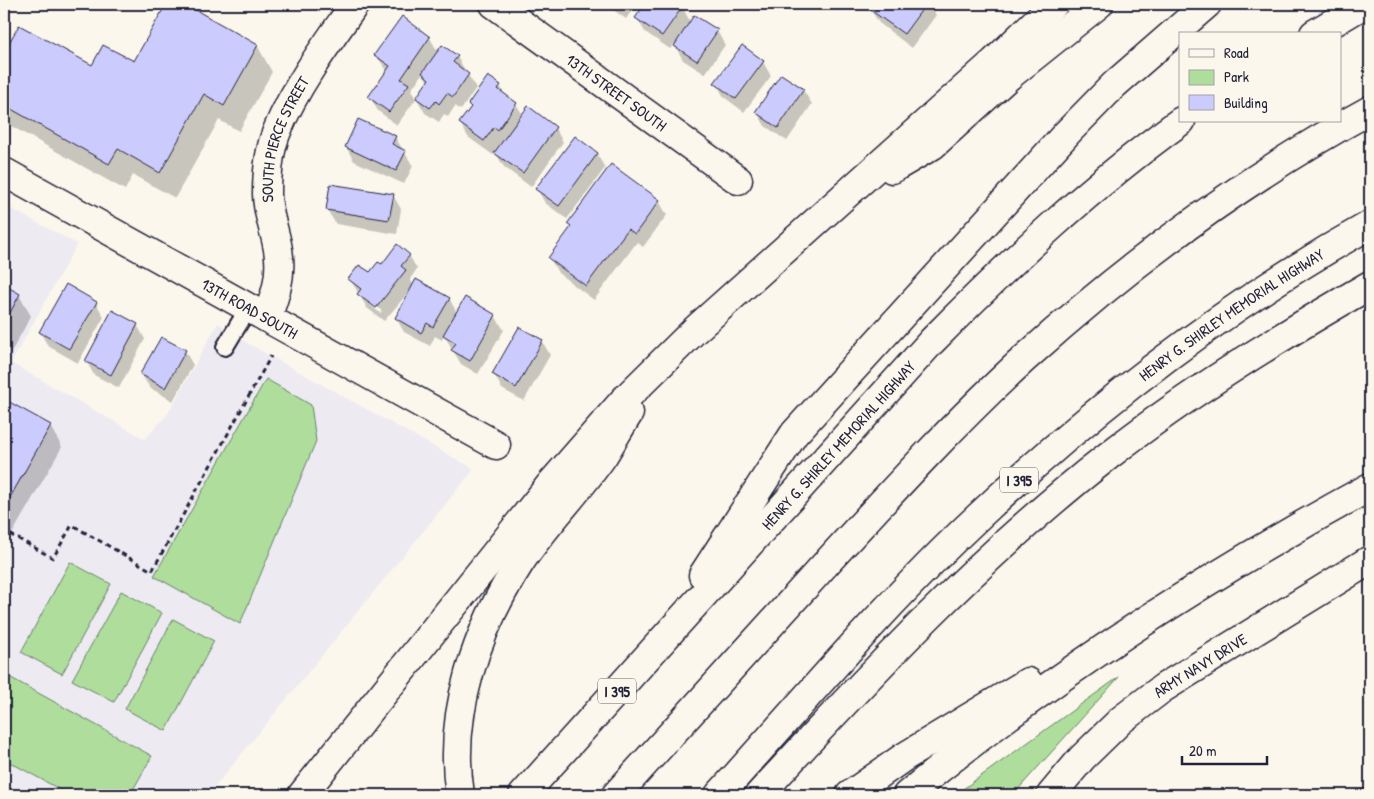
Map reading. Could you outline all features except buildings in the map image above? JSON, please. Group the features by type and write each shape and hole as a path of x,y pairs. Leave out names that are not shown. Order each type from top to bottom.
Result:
{"main road":[{"name":"SOUTH PIERCE STREET","path":"258,312 278,286 279,258 267,196 270,156 277,131 292,101 334,33 356,4"},
{"name":"13TH STREET SOUTH","path":"494,4 738,180"},
{"path":"302,795 550,485 591,437 658,365 838,200 994,62 1054,4"},
{"path":"838,200 933,144 1009,76 1098,4"},
{"path":"657,646 794,434 1067,133 1115,84 1207,4"},
{"path":"1317,32 1364,4"},
{"path":"616,795 888,496 965,415 1023,360 1083,307 1144,260 1274,167 1370,110"},
{"name":"HENRY G. SHIRLEY MEMORIAL HIGHWAY","path":"523,795 932,341 984,288 1103,182 1180,122"},
{"name":"13TH ROAD SOUTH","path":"4,172 496,445"},
{"name":"HENRY G. SHIRLEY MEMORIAL HIGHWAY","path":"719,795 922,573 977,518 1037,463 1098,411 1164,360 1284,277 1370,224"},
{"path":"759,795 930,614 1067,489 1108,456 1210,384 1370,285"},
{"path":"460,795 456,750 467,680 489,618 522,560 603,456 658,365"},
{"path":"1284,534 1370,471"},
{"path":"907,795 1007,716 1132,628 1284,534 1370,487"},
{"name":"ARMY NAVY DRIVE","path":"1051,795 1082,758 1121,720 1163,688 1370,560"},
{"path":"850,795 904,757 999,698 1132,628"}],"lane":[{"path":"226,347 258,312"}],"path":[{"path":"4,536 6,532 53,558 72,525 152,570 270,356"}],"shaded area":[{"path":"4,205 77,244 11,363 145,439 167,415 218,323 247,343 474,469 208,795 4,795"}],"green space":[{"path":"266,379 311,405 316,441 240,624 154,576"},
{"path":"70,562 111,584 62,674 21,652"},
{"path":"121,591 162,613 114,702 72,680"},
{"path":"173,619 214,641 166,731 125,709"},
{"path":"4,674 152,756 130,795 70,795 4,759"},
{"path":"1119,677 1013,795 954,795 956,794"}]}
